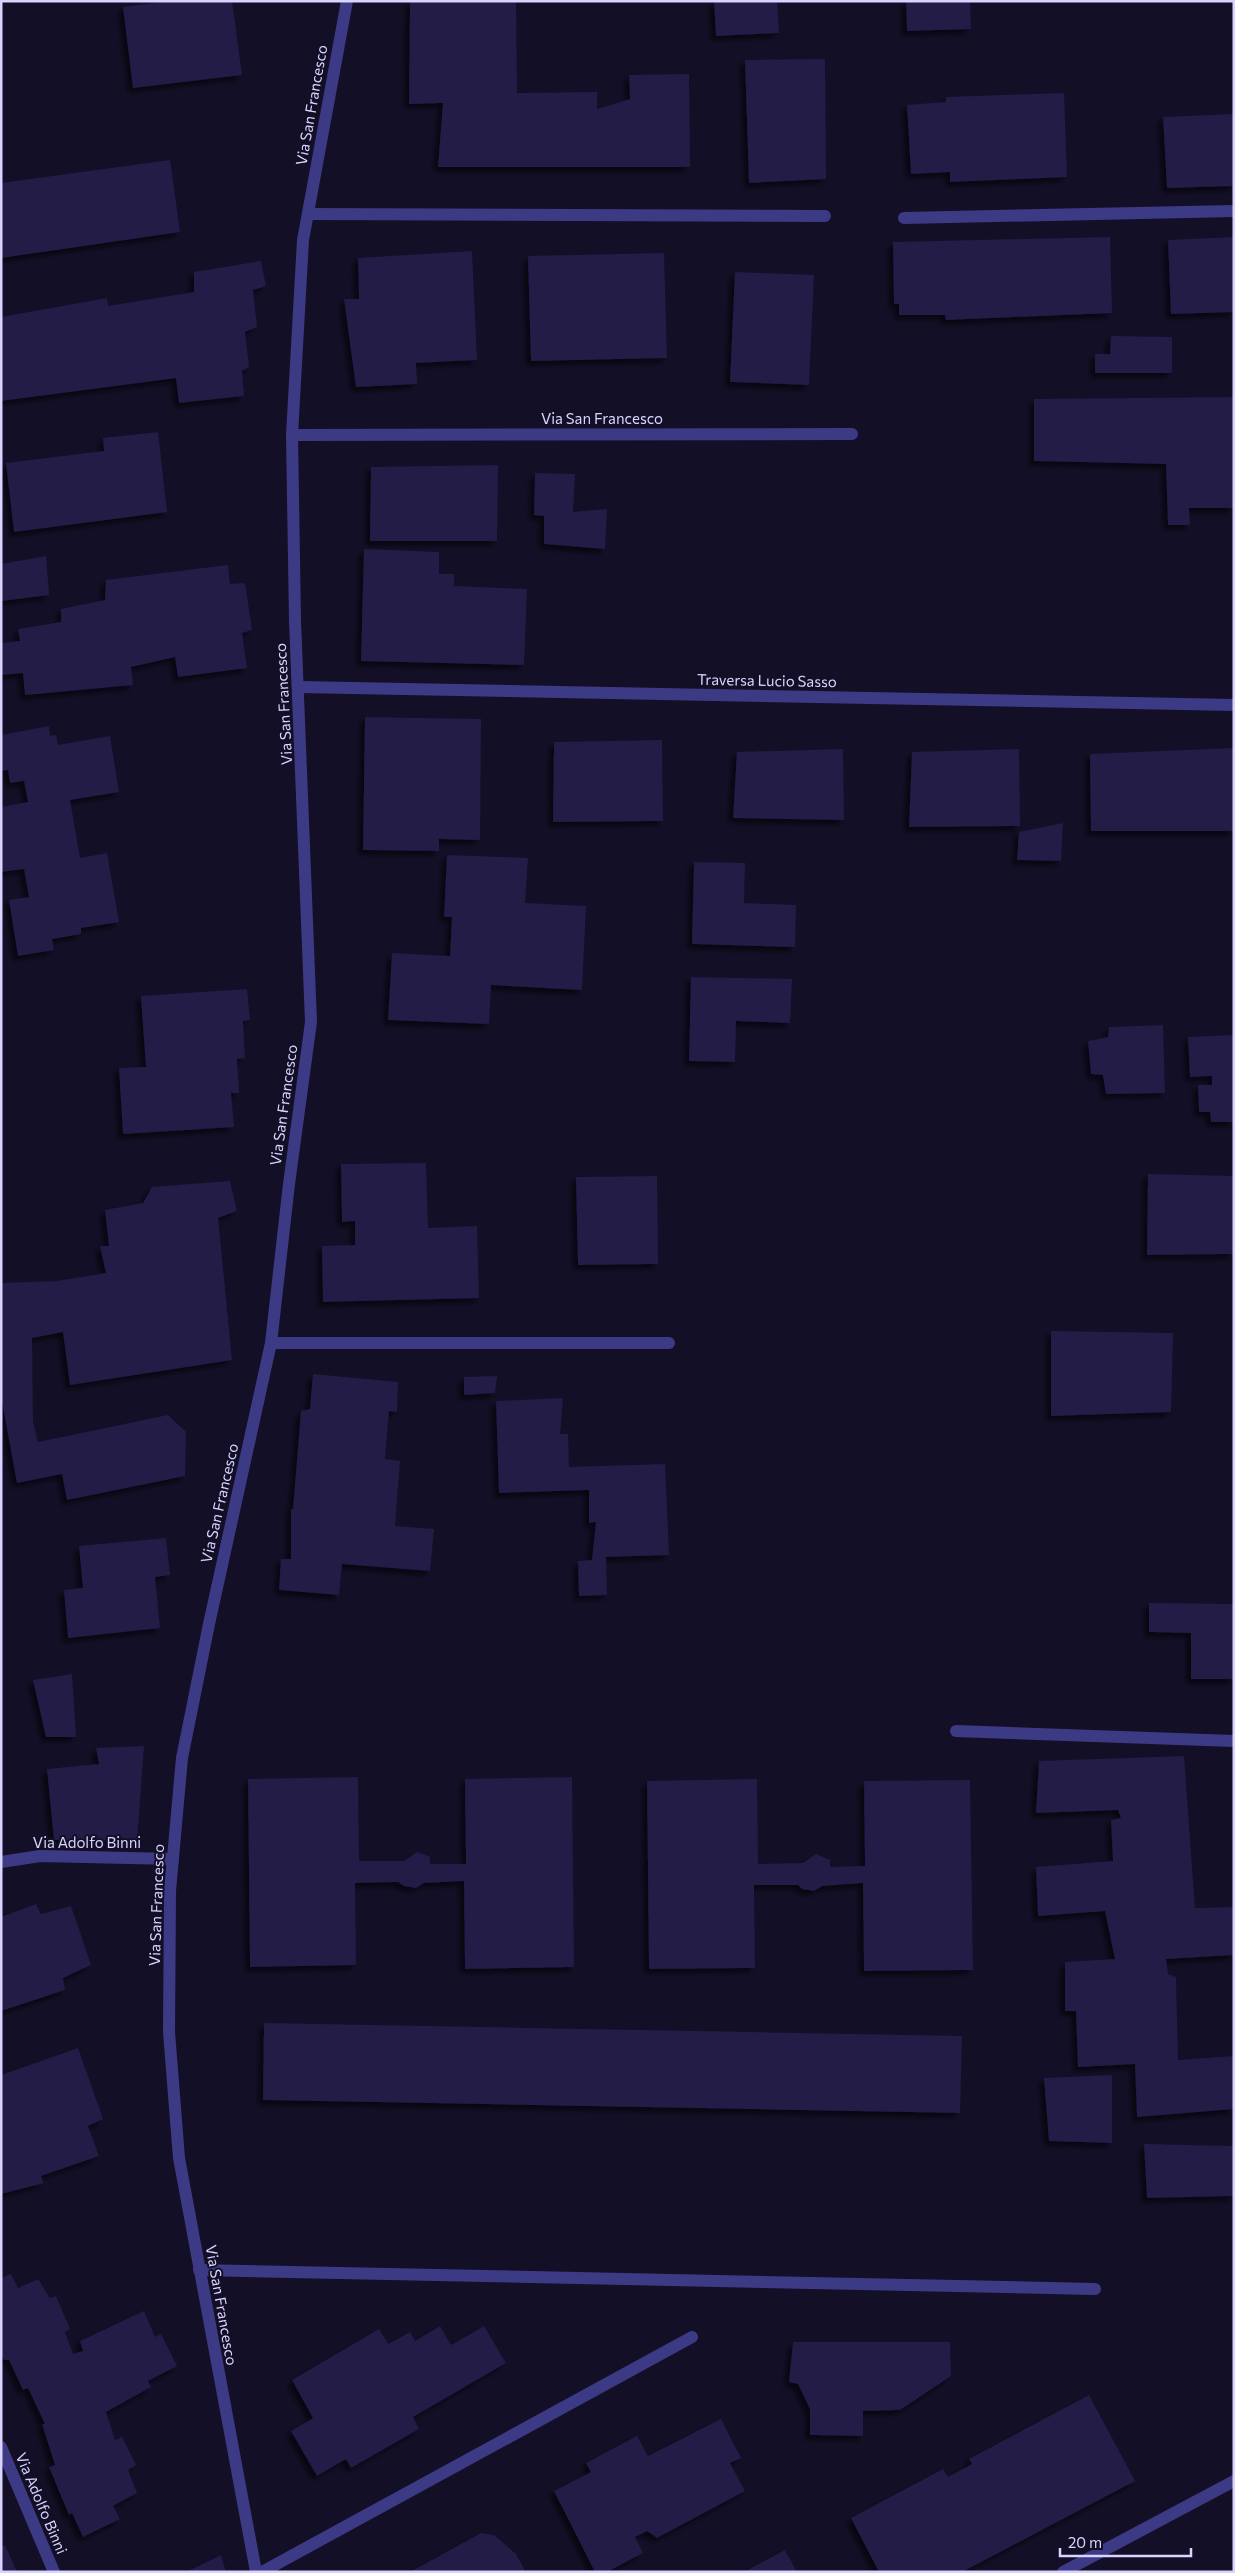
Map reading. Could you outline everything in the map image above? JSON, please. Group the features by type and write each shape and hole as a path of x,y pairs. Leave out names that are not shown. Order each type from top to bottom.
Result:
{"street":[{"name":"Via San Francesco","path":"256,2572 179,2158 169,2032 173,1859 182,1758 209,1624 272,1342 289,1184 311,1022 295,621 292,435 303,240 347,1"},
{"path":"904,218 1234,211"},
{"path":"308,214 825,216"},
{"name":"Via San Francesco","path":"292,435 852,434"},
{"name":"Traversa Lucio Sasso","path":"299,687 1234,705"},
{"path":"272,1342 669,1343"},
{"path":"956,1731 1234,1741"},
{"name":"Via Adolfo Binni","path":"1,1862 40,1856 173,1859"},
{"path":"199,2270 1095,2289"},
{"path":"262,2572 692,2337"},
{"name":"Via Adolfo Binni","path":"1,2448 54,2572"},
{"path":"1063,2572 1234,2481"}],"building":[{"path":"170,1 232,1 242,75 133,88 123,7"},
{"path":"410,1 516,1 517,93 597,92 597,109 630,99 629,75 689,74 690,167 438,167 443,103 409,104"},
{"path":"714,1 777,1 779,33 716,36"},
{"path":"906,1 970,1 971,29 907,31"},
{"path":"825,59 826,179 749,183 745,60"},
{"path":"1064,93 1067,177 950,182 950,172 911,174 907,105 946,102 946,97"},
{"path":"1234,114 1234,186 1167,188 1163,117"},
{"path":"170,160 180,232 1,258 1,183"},
{"path":"1110,237 1112,313 946,320 945,315 899,315 899,304 894,304 893,242"},
{"path":"1234,237 1234,312 1171,314 1168,240"},
{"path":"472,251 477,360 416,363 417,384 356,387 344,299 359,299 358,258"},
{"path":"664,253 667,358 531,361 528,256"},
{"path":"261,261 266,286 253,290 257,327 245,332 249,367 242,371 244,396 179,403 176,378 1,401 1,317 107,298 108,306 194,292 194,272"},
{"path":"735,272 814,275 809,385 730,382"},
{"path":"1111,336 1172,337 1172,373 1095,373 1095,354 1110,354"},
{"path":"1234,397 1234,508 1189,508 1190,525 1168,525 1166,464 1034,461 1034,399"},
{"path":"158,432 167,512 14,532 6,463 104,451 103,438"},
{"path":"498,465 497,541 370,541 371,467"},
{"path":"535,473 575,474 573,512 607,509 605,549 544,544 544,516 534,515"},
{"path":"364,549 439,552 439,574 454,574 454,586 527,589 524,665 361,661"},
{"path":"46,556 49,595 1,601 1,564"},
{"path":"228,565 230,584 245,583 252,630 242,633 247,668 178,677 175,657 131,667 133,685 25,695 23,673 1,675 1,643 20,641 18,629 61,622 61,609 105,600 106,580"},
{"path":"365,717 481,719 480,840 439,839 439,851 363,850"},
{"path":"49,726 50,736 56,735 58,745 110,736 119,792 70,800 80,858 107,853 119,922 81,928 81,934 52,939 54,950 18,956 9,900 29,897 24,869 1,872 1,807 28,802 24,781 10,783 8,770 1,771 1,735"},
{"path":"662,740 663,821 553,822 554,742"},
{"path":"1234,748 1234,831 1091,831 1090,754"},
{"path":"843,749 844,820 733,818 737,752"},
{"path":"1019,749 1020,826 909,827 912,752"},
{"path":"1063,823 1061,861 1017,860 1019,832"},
{"path":"447,855 528,858 525,903 586,906 582,990 491,985 489,1024 388,1020 392,953 450,956 452,917 444,917"},
{"path":"694,862 745,863 744,903 796,905 795,947 692,944"},
{"path":"691,977 792,979 790,1023 736,1021 735,1062 689,1061"},
{"path":"247,989 250,1020 243,1021 245,1058 237,1059 239,1093 231,1093 234,1127 123,1134 119,1068 146,1067 141,996"},
{"path":"1163,1025 1165,1093 1106,1094 1103,1075 1091,1074 1088,1041 1108,1037 1109,1027"},
{"path":"1234,1035 1234,1122 1211,1122 1210,1112 1199,1112 1198,1085 1212,1085 1212,1076 1190,1077 1188,1037"},
{"path":"426,1163 428,1228 477,1226 479,1298 323,1302 322,1246 355,1245 355,1221 342,1222 341,1164"},
{"path":"1148,1174 1234,1176 1234,1254 1147,1255"},
{"path":"657,1176 658,1264 578,1265 576,1177"},
{"path":"230,1181 237,1211 218,1218 232,1360 70,1385 63,1332 32,1338 33,1422 38,1442 168,1415 186,1432 185,1476 67,1500 62,1474 17,1483 1,1396 1,1283 57,1281 106,1273 100,1246 109,1246 105,1210 143,1203 152,1187"},
{"path":"1051,1331 1173,1333 1171,1412 1051,1416"},
{"path":"313,1374 398,1382 397,1412 389,1411 385,1459 400,1461 395,1526 434,1529 430,1571 342,1564 339,1595 279,1590 281,1559 291,1559 291,1509 293,1509 301,1411 310,1409"},
{"path":"497,1376 495,1393 464,1395 464,1377"},
{"path":"563,1398 560,1434 568,1434 569,1467 665,1464 669,1555 606,1557 607,1595 579,1596 578,1561 592,1560 596,1522 589,1523 589,1490 499,1493 496,1401"},
{"path":"166,1538 170,1575 155,1577 160,1628 68,1638 64,1590 83,1588 79,1546"},
{"path":"1149,1603 1234,1604 1234,1679 1191,1679 1191,1633 1149,1632"},
{"path":"72,1674 76,1737 46,1737 33,1680"},
{"path":"144,1746 137,1841 54,1840 47,1769 99,1764 96,1748"},
{"path":"1184,1756 1195,1908 1234,1907 1234,1955 1166,1959 1168,1974 1176,1977 1178,2060 1234,2056 1234,2109 1137,2117 1135,2064 1078,2067 1076,2011 1065,2011 1065,1962 1115,1959 1105,1911 1038,1916 1036,1867 1113,1861 1111,1820 1121,1818 1118,1810 1036,1813 1039,1761"},
{"path":"358,1777 359,1861 404,1861 417,1852 430,1857 430,1864 466,1864 465,1779 572,1777 574,1967 465,1969 464,1881 424,1883 416,1888 404,1886 398,1882 355,1883 356,1965 250,1967 248,1779"},
{"path":"757,1779 758,1864 803,1863 816,1854 830,1860 830,1867 865,1866 864,1781 970,1780 973,1970 864,1971 863,1883 822,1886 814,1891 802,1889 798,1885 754,1885 755,1968 649,1969 647,1781"},
{"path":"36,1904 41,1914 71,1906 91,1965 63,1978 65,1990 1,2011 1,1917"},
{"path":"264,2023 962,2036 960,2113 263,2100"},
{"path":"78,2048 103,2119 88,2126 99,2156 41,2176 44,2183 1,2194 1,2075"},
{"path":"1112,2075 1112,2143 1049,2141 1044,2078"},
{"path":"1144,2144 1234,2146 1234,2196 1147,2198"},
{"path":"11,2274 18,2288 38,2279 50,2298 56,2296 70,2329 65,2332 73,2354 83,2351 80,2341 144,2311 155,2337 161,2334 177,2366 148,2381 151,2387 106,2412 115,2440 122,2437 136,2465 128,2470 137,2493 113,2506 120,2519 83,2537 72,2513 69,2515 49,2467 55,2465 42,2424 45,2424 28,2388 23,2390 9,2360 4,2360 1,2354 1,2278"},
{"path":"440,2326 451,2345 484,2326 506,2363 413,2417 419,2429 351,2468 346,2459 317,2476 291,2431 313,2418 292,2380 379,2329 388,2344 410,2332 415,2341"},
{"path":"793,2342 950,2342 951,2376 900,2410 863,2411 863,2436 810,2435 810,2409 798,2384 789,2382"},
{"path":"1089,2395 1135,2481 962,2572 879,2572 851,2518 943,2469 948,2477 972,2464 969,2459"},
{"path":"721,2419 741,2458 730,2463 745,2491 657,2538 647,2531 635,2537 643,2553 607,2572 595,2572 554,2491 591,2472 586,2463 637,2436 648,2456"},
{"path":"481,2533 494,2535 516,2554 526,2572 410,2572"},
{"path":"5,2545 17,2572 1,2572 1,2547"},
{"path":"785,2550 797,2572 744,2572"},
{"path":"221,2555 226,2572 186,2572"}]}
